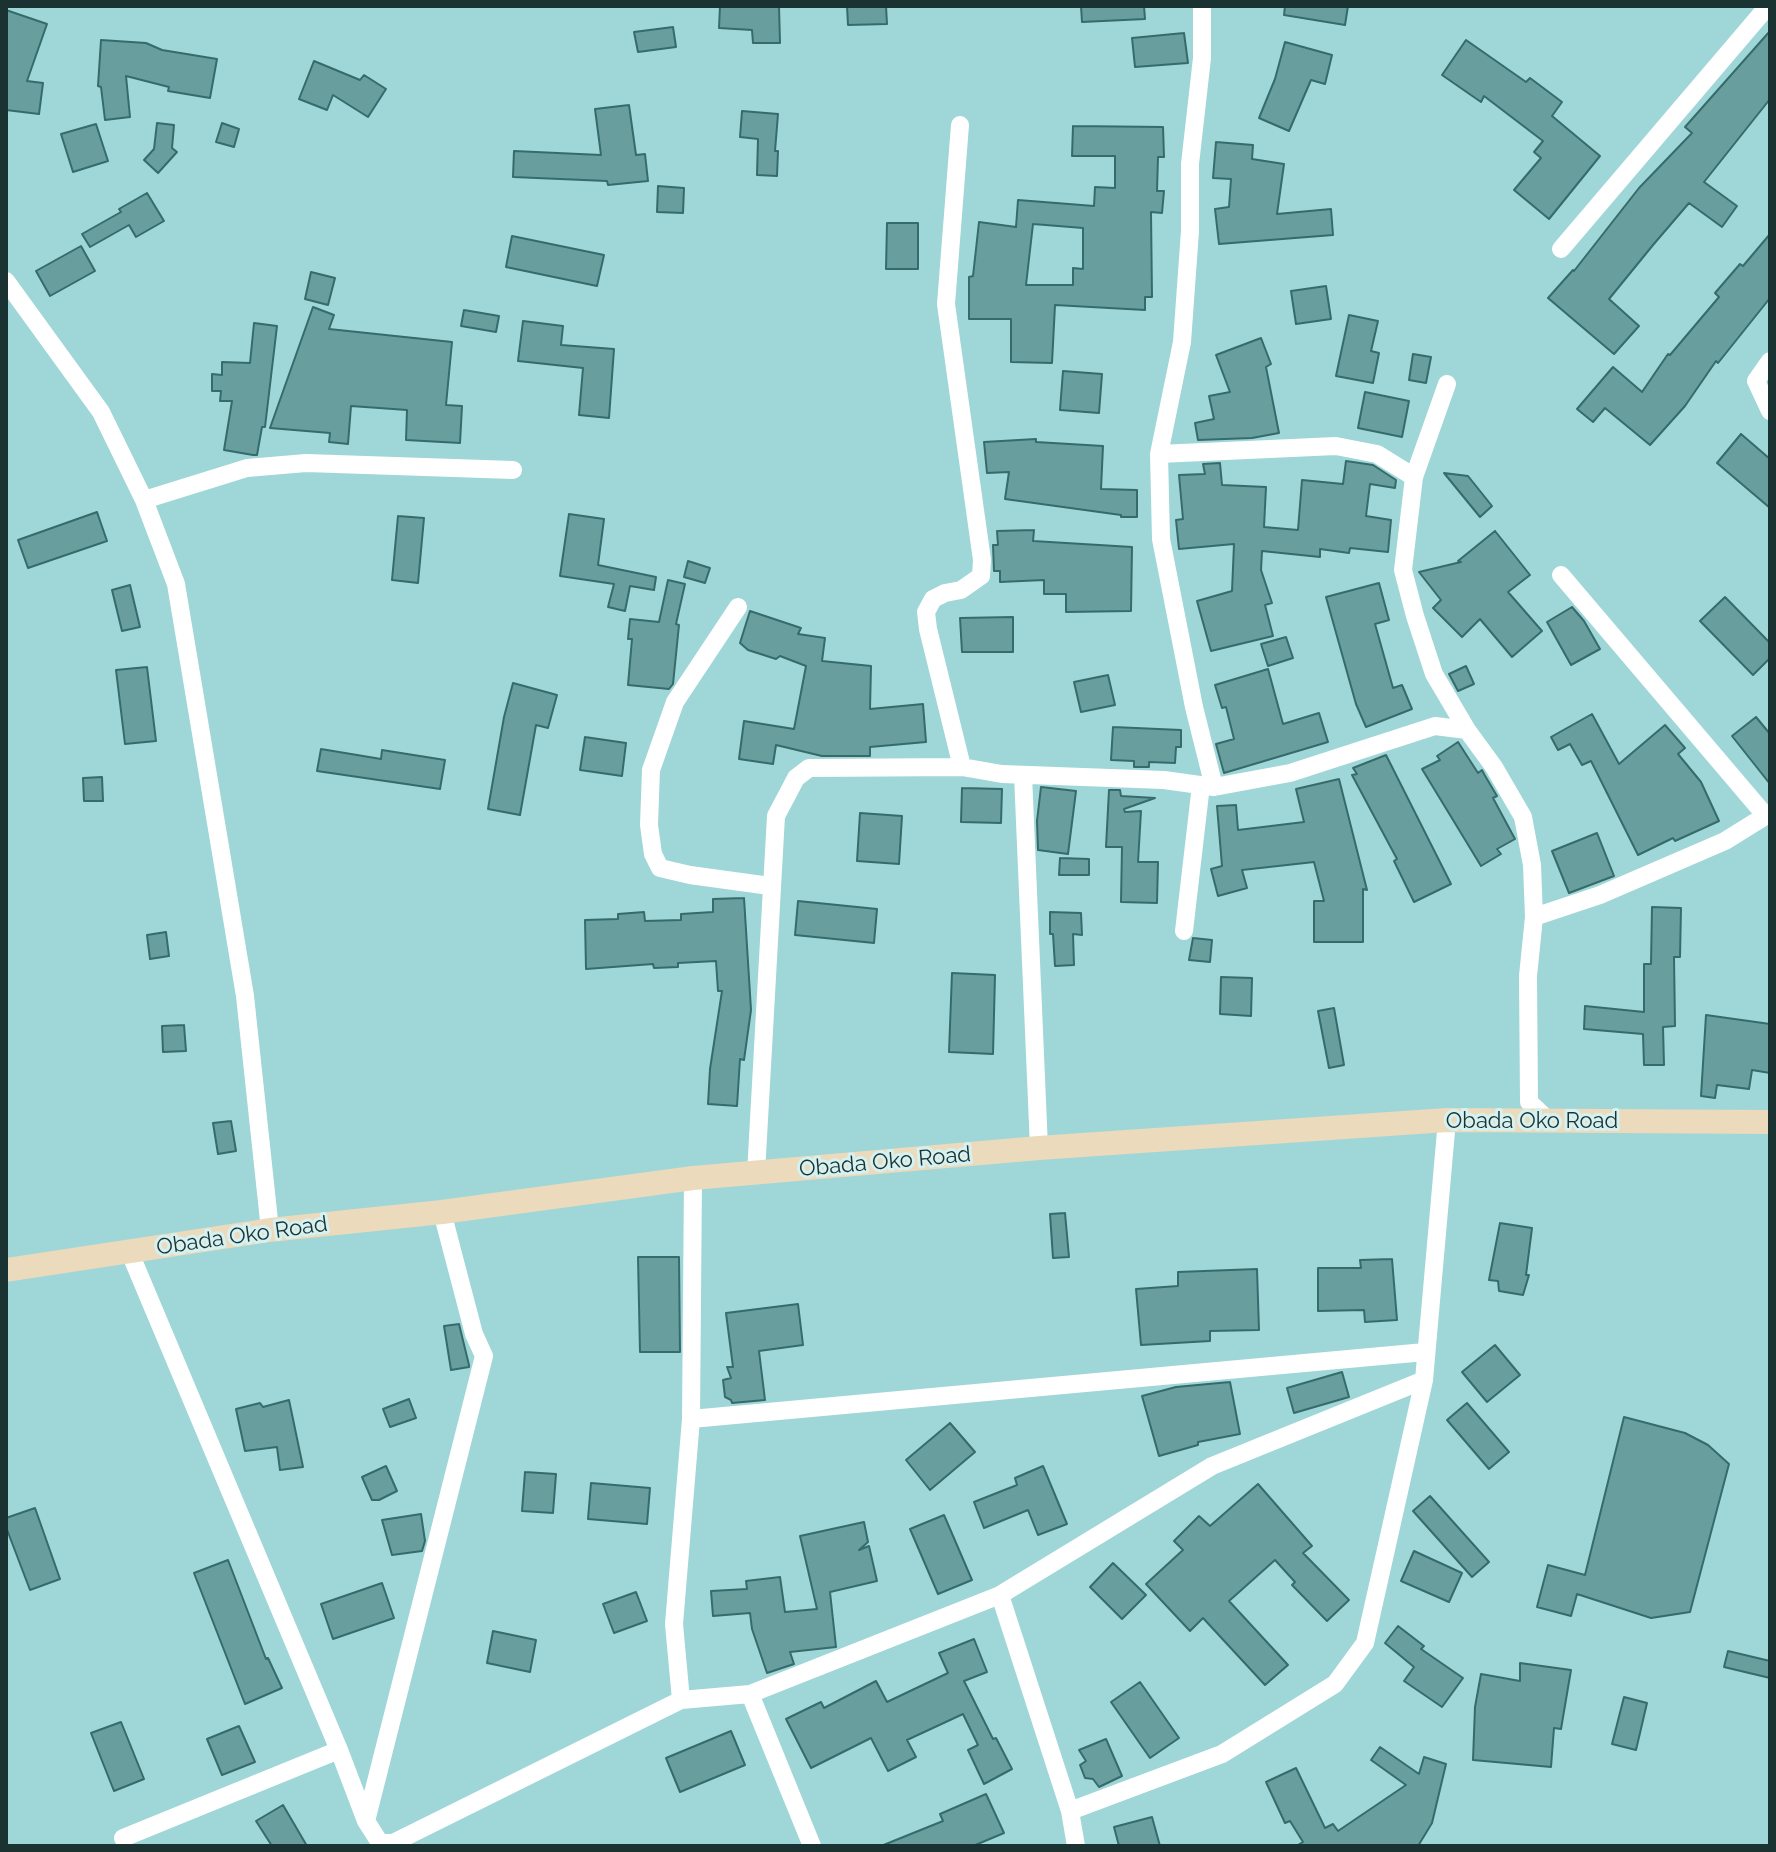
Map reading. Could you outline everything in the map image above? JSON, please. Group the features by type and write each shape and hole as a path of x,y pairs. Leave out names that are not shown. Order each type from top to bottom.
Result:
{"main road":[{"name":"Obada Oko Road","path":"6,1270 270,1230 442,1212 693,1178 1039,1148 1447,1120 1770,1122"}],"street":[{"path":"1184,931 1208,786 1161,539 1159,454 1182,342 1190,231 1190,164 1202,58 1202,6"},
{"path":"1561,249 1768,6"},
{"path":"960,125 946,304 980,545 981,576 961,590 933,599 926,612 962,767"},
{"path":"6,281 101,412 144,500 176,584 245,996 270,1230"},
{"path":"1770,361 1756,381 1770,411"},
{"path":"1447,384 1414,477 1403,570 1434,674 1523,817 1532,865 1534,917 1528,990 1529,1102 1548,1120"},
{"path":"1159,454 1336,446 1377,454 1414,477"},
{"path":"144,500 247,468 306,463 513,470"},
{"path":"1534,917 1600,895 1725,841 1768,814 1561,575"},
{"path":"738,607 675,702 651,770 649,825 653,854 660,868 770,886"},
{"path":"756,1173 776,816 796,778 809,768 962,767 1002,774 1164,780 1208,786 1290,773 1435,726 1467,730"},
{"path":"1023,775 1039,1148"},
{"path":"1070,1811 1222,1754 1335,1684 1365,1643 1424,1380 1447,1120"},
{"path":"681,1700 674,1624 691,1419 693,1178"},
{"path":"366,1821 484,1356 474,1334 442,1212"},
{"path":"130,1253 366,1821 380,1843 393,1843 681,1700 750,1694 1000,1595 1212,1466 1424,1380"},
{"path":"691,1419 1425,1352"},
{"path":"1000,1595 1070,1811 1076,1846"},
{"path":"750,1694 812,1846"},
{"path":"123,1838 339,1750"}],"building":[{"path":"720,6 779,6 780,43 753,43 752,30 719,28"},
{"path":"847,6 886,6 887,24 848,25"},
{"path":"1081,6 1144,6 1145,19 1082,22"},
{"path":"1285,6 1348,6 1345,25 1284,15"},
{"path":"6,10 47,24 27,81 43,83 39,114 6,110"},
{"path":"673,27 676,47 638,52 634,32"},
{"path":"1770,31 1770,99 1704,182 1737,206 1722,227 1689,203 1653,245 1609,299 1639,326 1614,354 1548,298 1574,271 1639,188 1692,133 1685,127"},
{"path":"1184,33 1188,63 1135,67 1132,38"},
{"path":"101,40 146,43 162,50 217,59 210,98 168,91 169,87 126,76 130,117 105,120 101,87 98,86"},
{"path":"1466,40 1526,82 1530,78 1562,102 1552,116 1600,156 1549,219 1514,190 1541,158 1534,152 1543,141 1484,96 1481,102 1442,75"},
{"path":"1285,42 1332,55 1325,84 1311,80 1289,131 1259,118 1275,79"},
{"path":"314,61 360,80 364,75 386,89 368,117 333,95 327,110 299,99"},
{"path":"629,105 636,155 645,154 648,181 608,185 607,181 513,177 514,151 601,155 595,109"},
{"path":"742,111 778,114 775,151 778,151 777,176 757,175 758,139 740,137"},
{"path":"157,123 174,125 172,148 177,152 158,173 144,160 154,149"},
{"path":"222,123 239,129 234,147 216,142"},
{"path":"96,124 108,161 73,172 61,134"},
{"path":"1073,126 1163,127 1164,157 1158,157 1157,191 1164,191 1162,213 1151,212 1152,297 1145,297 1145,310 1055,305 1052,363 1011,362 1011,319 969,319 969,277 973,276 979,222 1016,227 1018,200 1094,206 1095,187 1115,188 1115,156 1072,156","holes":["1033,224 1083,228 1083,269 1073,268 1073,285 1026,285"]},
{"path":"1216,142 1253,145 1252,159 1284,164 1277,214 1331,209 1333,235 1219,244 1215,209 1229,207 1231,179 1213,178"},
{"path":"658,186 684,188 683,213 657,212"},
{"path":"147,193 164,221 136,237 129,225 90,247 82,234"},
{"path":"887,223 918,223 918,269 886,269"},
{"path":"1770,234 1770,298 1718,363 1716,361 1685,406 1650,445 1605,408 1593,422 1577,409 1613,367 1642,392 1668,354 1719,297 1715,293"},
{"path":"512,236 604,255 597,286 506,267"},
{"path":"81,246 95,271 50,296 36,271"},
{"path":"311,272 335,278 328,305 305,299"},
{"path":"1326,286 1331,319 1296,324 1291,291"},
{"path":"313,307 334,315 329,329 452,342 446,405 462,406 460,443 406,440 407,410 351,406 348,444 329,442 330,433 270,428"},
{"path":"464,310 499,316 496,332 461,326"},
{"path":"1349,315 1378,321 1371,351 1379,353 1373,383 1336,376"},
{"path":"523,321 563,326 561,345 614,349 609,418 579,415 583,368 518,361"},
{"path":"254,323 277,326 265,427 262,427 257,455 224,450 232,401 220,401 221,391 212,391 212,374 222,375 222,362 250,363"},
{"path":"1261,338 1271,364 1266,367 1279,433 1252,438 1198,440 1195,423 1214,419 1209,396 1230,392 1216,355"},
{"path":"1413,354 1431,357 1426,383 1409,380"},
{"path":"1063,371 1102,374 1099,413 1060,410"},
{"path":"1365,392 1409,401 1402,437 1358,428"},
{"path":"1741,434 1770,459 1770,508 1717,463"},
{"path":"1036,439 1036,442 1103,446 1101,489 1137,490 1137,517 1005,499 1009,472 987,473 984,442"},
{"path":"1346,461 1373,465 1396,480 1395,488 1370,484 1366,516 1391,520 1388,552 1350,548 1349,553 1320,549 1320,557 1262,551 1261,570 1272,603 1265,605 1273,636 1211,651 1197,601 1232,591 1234,544 1179,549 1176,520 1183,519 1179,475 1205,474 1203,464 1220,463 1222,485 1266,487 1264,527 1298,530 1302,480 1343,484"},
{"path":"1444,473 1468,476 1492,506 1480,517"},
{"path":"97,512 107,541 28,568 18,540"},
{"path":"569,514 604,519 598,565 656,577 654,590 630,586 625,611 608,607 614,584 560,576"},
{"path":"398,516 424,518 418,583 392,580"},
{"path":"1034,530 1033,541 1132,547 1131,611 1066,612 1066,594 1044,594 1044,580 1000,582 1000,571 994,571 993,545 998,545 997,531"},
{"path":"1495,531 1530,575 1508,592 1542,631 1512,657 1480,619 1462,637 1433,608 1441,600 1419,572 1461,562 1458,561"},
{"path":"688,561 710,568 705,583 684,577"},
{"path":"668,580 685,584 676,624 679,625 673,684 669,689 628,685 632,639 628,639 630,619 659,622"},
{"path":"1379,583 1389,620 1375,624 1393,688 1402,685 1412,709 1366,727 1356,704 1326,597"},
{"path":"130,585 140,627 122,631 112,590"},
{"path":"1725,597 1770,643 1770,658 1753,675 1700,621"},
{"path":"1572,607 1600,649 1571,665 1547,622"},
{"path":"750,611 801,628 798,634 825,638 822,661 871,666 870,709 923,704 926,742 870,747 870,756 822,756 776,745 773,764 739,759 744,721 794,729 806,666 780,656 776,659 748,650 740,643"},
{"path":"1013,617 1013,652 962,652 960,618"},
{"path":"1286,637 1293,658 1268,666 1261,644"},
{"path":"1466,666 1474,684 1458,691 1449,674"},
{"path":"147,667 156,741 125,744 116,670"},
{"path":"1268,669 1283,724 1319,713 1328,742 1224,773 1216,744 1234,739 1226,707 1222,708 1215,685"},
{"path":"1108,675 1115,705 1081,712 1074,682"},
{"path":"513,683 557,695 548,728 536,725 520,815 488,809"},
{"path":"1592,714 1619,764 1665,725 1685,748 1678,754 1701,782 1719,821 1638,855 1591,761 1582,765 1570,744 1558,750 1551,737"},
{"path":"1756,717 1770,734 1770,784 1732,736"},
{"path":"1113,727 1181,730 1181,747 1176,747 1175,763 1149,762 1149,767 1134,767 1134,761 1111,760"},
{"path":"585,737 626,743 622,776 580,770"},
{"path":"1458,742 1478,773 1482,770 1515,839 1497,849 1501,854 1481,866 1422,769 1440,760 1437,756"},
{"path":"321,749 381,759 382,750 445,760 440,789 317,771"},
{"path":"1386,755 1451,884 1414,902 1394,861 1397,859 1352,775 1357,774 1353,768"},
{"path":"102,777 103,801 84,801 83,778"},
{"path":"1339,779 1367,890 1363,889 1363,942 1314,942 1314,901 1324,901 1314,862 1242,870 1247,888 1218,896 1211,869 1222,866 1217,806 1236,805 1238,830 1304,822 1296,789"},
{"path":"1041,787 1076,791 1068,854 1038,850"},
{"path":"962,788 1002,789 1001,823 961,822"},
{"path":"1109,790 1120,790 1121,796 1155,798 1124,809 1125,812 1141,811 1138,862 1158,862 1157,903 1121,902 1122,847 1106,847"},
{"path":"860,813 902,816 899,864 857,861"},
{"path":"1597,833 1614,876 1569,893 1552,851"},
{"path":"1060,858 1089,859 1089,875 1059,875"},
{"path":"744,898 751,1010 744,1060 740,1059 737,1106 708,1104 722,991 718,991 716,961 678,963 678,967 654,968 653,964 586,969 585,920 618,919 618,914 644,912 645,921 681,920 681,914 713,912 713,899"},
{"path":"798,901 877,909 874,943 795,935"},
{"path":"1652,907 1681,908 1680,957 1674,957 1675,1026 1663,1027 1664,1065 1644,1065 1643,1034 1584,1029 1585,1006 1644,1012 1644,964 1651,964"},
{"path":"1050,912 1081,913 1082,935 1073,934 1074,965 1055,966"},
{"path":"166,932 169,956 150,959 147,935"},
{"path":"1193,938 1212,940 1210,962 1189,960"},
{"path":"952,973 995,975 993,1054 949,1052"},
{"path":"1221,977 1252,978 1251,1016 1220,1014"},
{"path":"1334,1008 1344,1065 1329,1068 1318,1011"},
{"path":"1706,1015 1770,1024 1770,1073 1752,1070 1749,1089 1717,1085 1715,1098 1701,1096"},
{"path":"184,1025 186,1051 163,1052 162,1026"},
{"path":"231,1121 236,1151 218,1154 213,1123"},
{"path":"1065,1213 1069,1257 1053,1258 1050,1214"},
{"path":"1500,1223 1532,1228 1526,1275 1529,1275 1523,1295 1499,1291 1498,1281 1489,1280"},
{"path":"638,1257 679,1257 680,1352 640,1352"},
{"path":"1392,1259 1397,1320 1365,1322 1364,1310 1318,1311 1318,1268 1361,1268 1360,1260"},
{"path":"1257,1269 1259,1330 1210,1331 1210,1341 1141,1345 1136,1289 1178,1286 1178,1272"},
{"path":"798,1304 803,1345 759,1351 765,1400 732,1403 725,1397 723,1380 731,1378 727,1367 733,1367 726,1313"},
{"path":"459,1324 469,1367 451,1370 444,1326"},
{"path":"1495,1345 1520,1375 1487,1402 1462,1372"},
{"path":"1342,1372 1349,1397 1294,1413 1287,1388"},
{"path":"1230,1382 1240,1434 1198,1442 1198,1445 1159,1456 1142,1396 1176,1387"},
{"path":"409,1399 416,1418 390,1427 383,1409"},
{"path":"289,1400 303,1467 280,1470 277,1447 245,1451 236,1409 260,1403 263,1407"},
{"path":"1467,1403 1509,1452 1489,1469 1447,1420"},
{"path":"1624,1417 1685,1433 1708,1445 1729,1464 1690,1612 1651,1618 1577,1594 1571,1616 1537,1607 1548,1565 1585,1575"},
{"path":"950,1423 975,1452 930,1490 906,1460"},
{"path":"386,1466 397,1491 372,1500 362,1477"},
{"path":"1043,1466 1067,1524 1038,1535 1028,1510 984,1528 974,1502 1017,1485 1015,1478"},
{"path":"525,1472 556,1474 553,1513 522,1511"},
{"path":"591,1483 650,1488 647,1524 588,1519"},
{"path":"1258,1484 1312,1546 1303,1553 1349,1600 1327,1621 1292,1585 1295,1582 1275,1560 1229,1601 1288,1665 1265,1685 1203,1618 1190,1631 1146,1584 1183,1550 1174,1541 1199,1516 1210,1526"},
{"path":"1430,1496 1489,1562 1472,1577 1413,1511"},
{"path":"35,1508 60,1579 30,1590 6,1527 6,1518"},
{"path":"421,1514 425,1541 422,1551 392,1555 382,1520"},
{"path":"944,1515 972,1580 938,1594 910,1529"},
{"path":"864,1522 868,1542 859,1550 869,1546 877,1581 830,1592 836,1647 790,1652 794,1664 767,1673 752,1629 750,1613 713,1616 711,1591 747,1589 746,1581 780,1577 785,1612 817,1609 800,1536"},
{"path":"1414,1551 1462,1573 1449,1602 1401,1581"},
{"path":"228,1560 266,1659 282,1688 245,1704 194,1573"},
{"path":"1113,1563 1146,1595 1122,1619 1090,1587"},
{"path":"382,1583 394,1618 333,1639 321,1604"},
{"path":"636,1592 647,1621 614,1633 603,1604"},
{"path":"1398,1626 1424,1646 1421,1649 1463,1678 1442,1707 1404,1681 1414,1667 1385,1643"},
{"path":"493,1631 536,1640 530,1672 487,1663"},
{"path":"974,1639 987,1672 964,1681 1012,1769 984,1784 968,1750 978,1745 963,1714 907,1740 916,1757 888,1771 871,1738 811,1768 786,1719 821,1702 824,1708 876,1681 887,1702 948,1673 939,1653"},
{"path":"1728,1651 1770,1661 1770,1678 1724,1667"},
{"path":"1520,1663 1571,1670 1561,1729 1554,1728 1551,1767 1473,1760 1475,1707 1481,1674 1520,1681"},
{"path":"1140,1682 1179,1738 1150,1758 1111,1702"},
{"path":"1624,1697 1647,1703 1636,1750 1612,1744"},
{"path":"121,1722 144,1779 114,1791 91,1733"},
{"path":"239,1726 255,1762 222,1775 207,1739"},
{"path":"731,1731 745,1765 680,1792 666,1758"},
{"path":"1106,1739 1122,1776 1099,1787 1093,1779 1085,1778 1080,1765 1086,1761 1079,1750"},
{"path":"1380,1747 1419,1774 1424,1757 1446,1764 1432,1823 1418,1846 1296,1846 1303,1842 1290,1821 1285,1823 1266,1782 1296,1768 1325,1828 1333,1824 1338,1831 1406,1785 1371,1760"},
{"path":"986,1794 1004,1833 973,1846 881,1846 943,1821 940,1814"},
{"path":"283,1805 307,1846 272,1846 256,1821"},
{"path":"1152,1817 1160,1846 1119,1846 1114,1827"}]}
